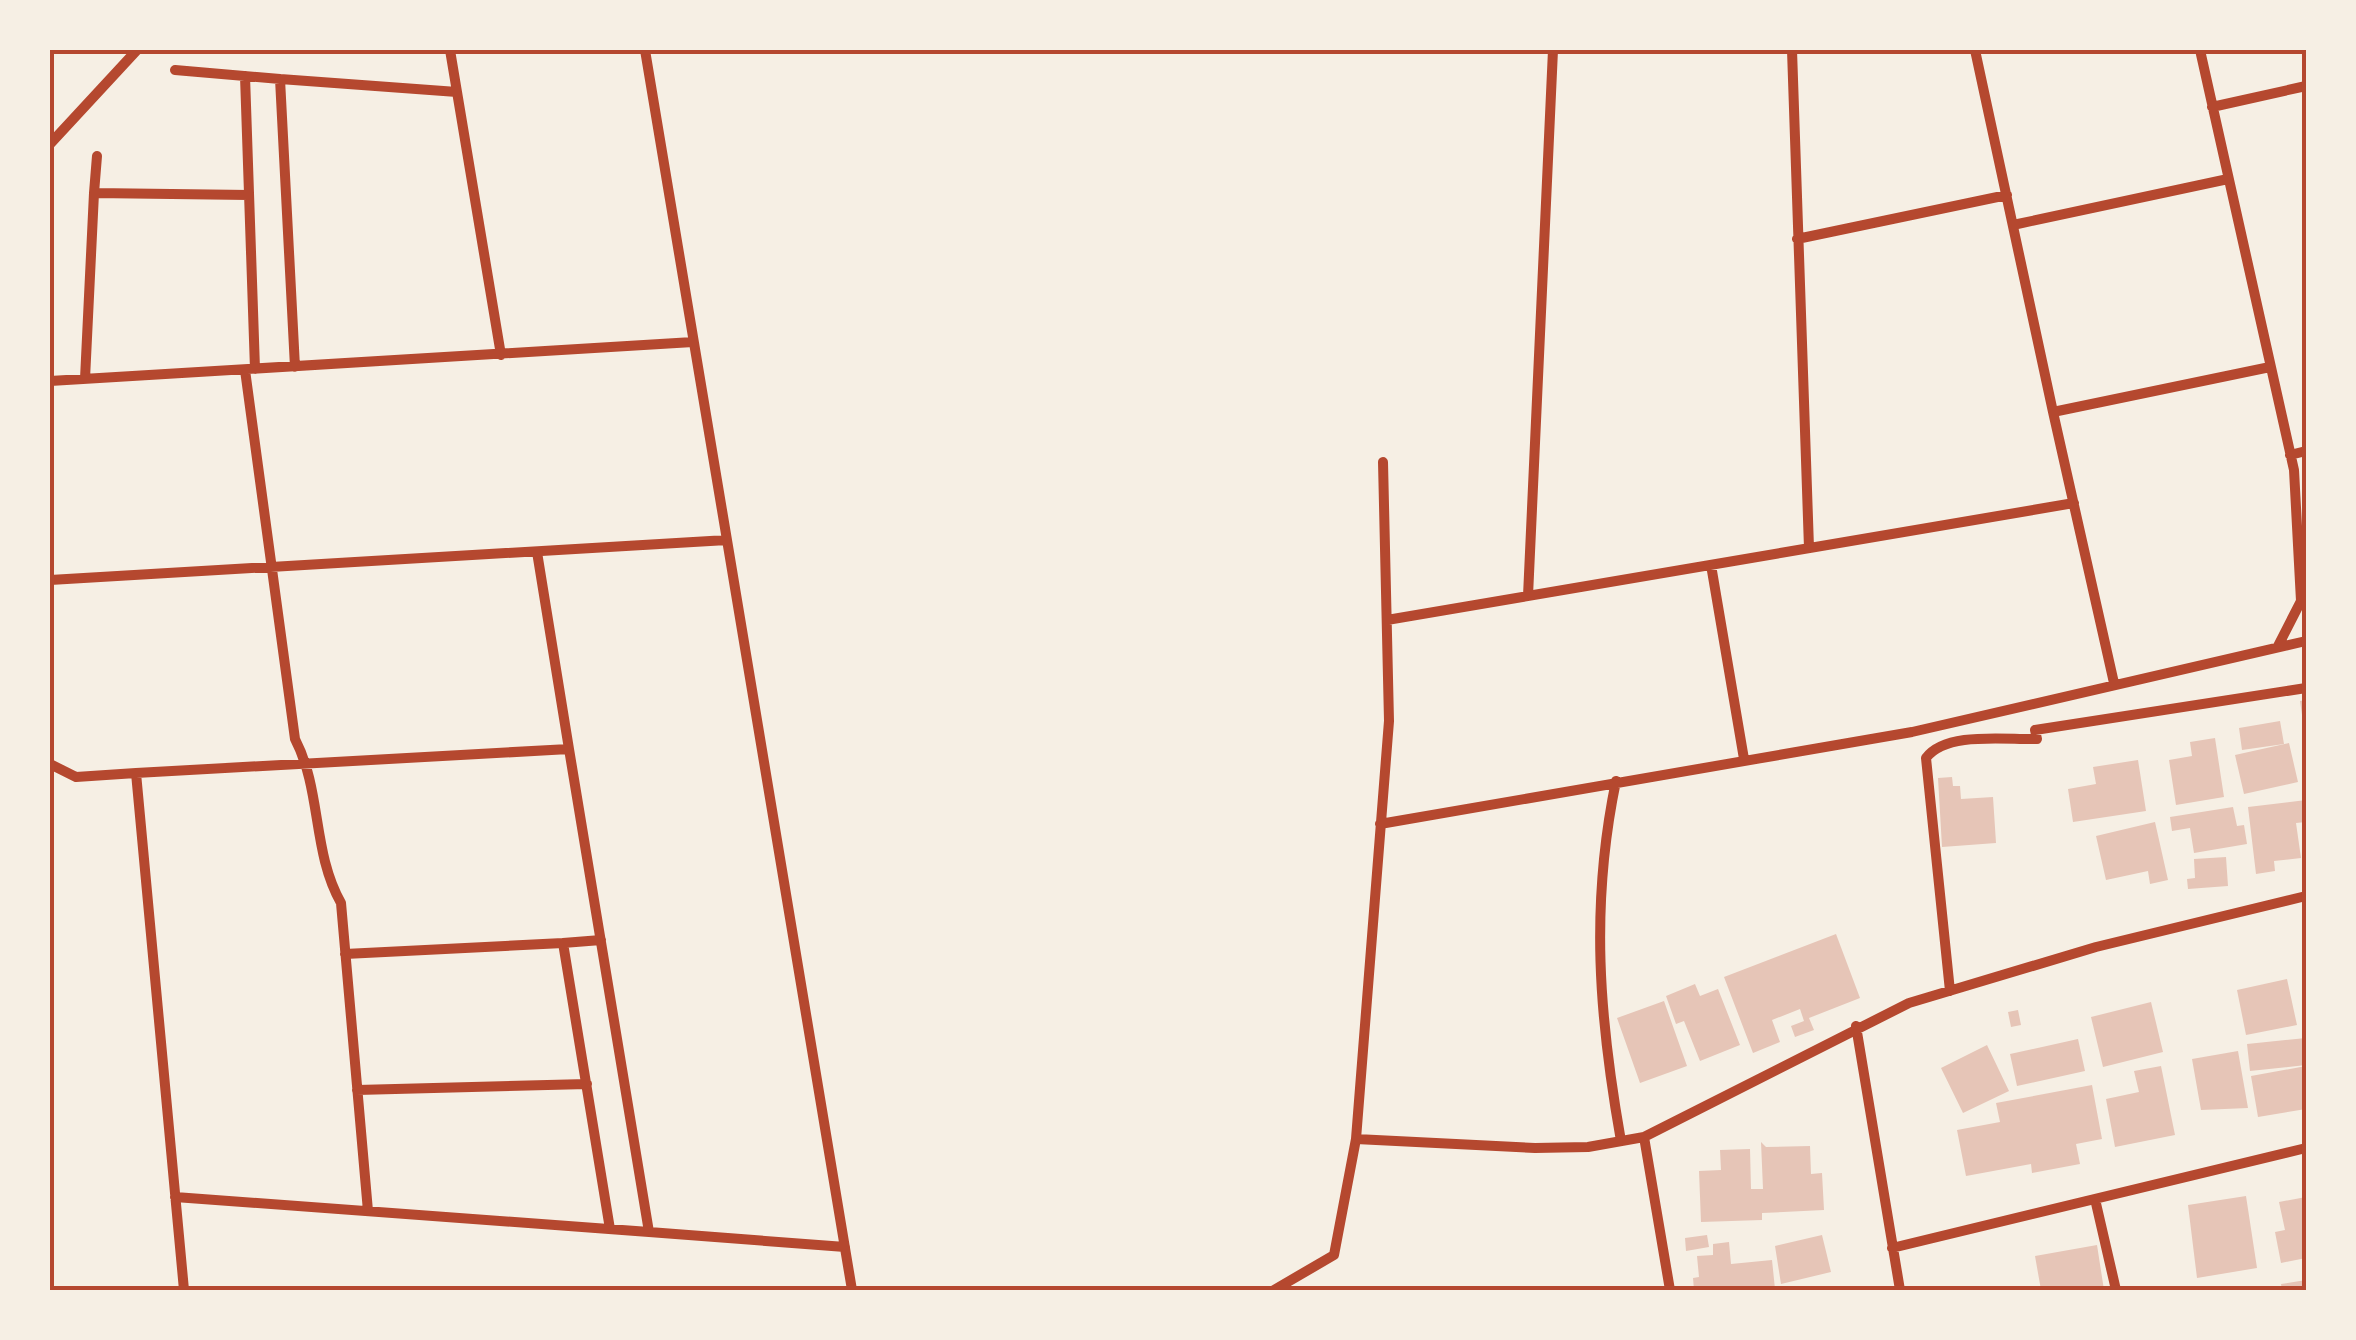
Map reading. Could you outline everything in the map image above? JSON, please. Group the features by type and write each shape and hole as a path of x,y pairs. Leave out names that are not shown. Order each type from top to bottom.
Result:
{"street":[{"path":"50,144 137,50"},
{"path":"450,50 501,355"},
{"path":"645,50 852,1290"},
{"path":"1528,596 1552,50"},
{"path":"1792,50 1809,548"},
{"path":"1976,50 2114,683"},
{"path":"2200,50 2290,455 2301,601 2278,646"},
{"path":"175,70 457,92"},
{"path":"245,76 250,370 271,568 295,739 308,764 324,873 341,903 368,1211"},
{"path":"280,79 295,367"},
{"path":"2212,107 2306,86"},
{"path":"85,379 97,156"},
{"path":"2013,225 2228,179"},
{"path":"94,193 249,195"},
{"path":"1797,239 2007,196"},
{"path":"50,381 693,342"},
{"path":"2053,412 2270,367"},
{"path":"2290,455 2306,451"},
{"path":"1274,1290 1334,1255 1356,1139 1389,721 1383,462"},
{"path":"1386,620 2074,503"},
{"path":"50,580 727,540"},
{"path":"537,552 649,1232"},
{"path":"1711,565 1744,759"},
{"path":"1380,824 1912,732 2306,641"},
{"path":"1950,991 1926,758 1933,749 1958,742 2037,739 2035,730 2306,688"},
{"path":"50,764 76,777 569,749"},
{"path":"136,773 184,1290"},
{"path":"1616,781 1606,828 1598,940 1602,1032 1621,1141"},
{"path":"1356,1139 1536,1148 1644,1137 1856,1026 1950,991 2096,947 2306,896"},
{"path":"345,954 600,940"},
{"path":"563,943 610,1229"},
{"path":"1856,1026 1900,1290"},
{"path":"357,1090 586,1084"},
{"path":"1644,1137 1670,1290"},
{"path":"1892,1248 2306,1148"},
{"path":"175,1197 845,1246"},
{"path":"2095,1199 2116,1290"}],"building":[{"path":"2306,700 2306,729 2304,729 2300,701"},
{"path":"2280,721 2284,744 2242,750 2239,728"},
{"path":"2215,738 2224,797 2176,805 2169,760 2192,756 2190,742"},
{"path":"2289,743 2298,782 2244,794 2235,755"},
{"path":"2138,760 2146,811 2073,822 2068,789 2096,784 2093,767"},
{"path":"1952,777 1953,786 1960,786 1961,799 1993,797 1996,843 1942,847 1938,778"},
{"path":"2306,800 2306,822 2296,823 2301,858 2274,861 2275,871 2256,874 2248,807"},
{"path":"2233,807 2237,826 2244,825 2247,844 2194,853 2190,828 2172,831 2170,817"},
{"path":"2155,822 2168,880 2150,884 2148,871 2106,880 2096,836"},
{"path":"2226,857 2228,886 2188,889 2187,879 2195,878 2194,859"},
{"path":"1836,934 1860,998 1809,1018 1814,1030 1795,1037 1791,1026 1804,1021 1800,1009 1772,1020 1780,1042 1753,1053 1724,977"},
{"path":"2287,979 2297,1025 2246,1035 2237,990"},
{"path":"1695,984 1700,996 1718,989 1740,1045 1700,1061 1684,1021 1676,1024 1666,996"},
{"path":"1664,1001 1687,1066 1640,1083 1617,1018"},
{"path":"2151,1002 2163,1052 2103,1067 2091,1017"},
{"path":"2018,1010 2021,1025 2011,1027 2008,1012"},
{"path":"2306,1038 2306,1065 2250,1071 2247,1044"},
{"path":"2078,1039 2085,1071 2017,1086 2010,1054"},
{"path":"1987,1045 2009,1091 1963,1113 1941,1068"},
{"path":"2238,1051 2248,1108 2201,1110 2192,1059"},
{"path":"2161,1066 2175,1135 2115,1147 2106,1099 2139,1092 2134,1071"},
{"path":"2306,1066 2306,1109 2258,1117 2251,1076"},
{"path":"2092,1085 2102,1139 2076,1144 2080,1164 2032,1173 2031,1164 1966,1176 1957,1130 2000,1122 1996,1103"},
{"path":"1761,1142 1766,1147 1810,1146 1811,1174 1822,1173 1824,1210 1762,1213 1762,1220 1701,1222 1699,1171 1721,1170 1720,1150 1750,1149 1751,1189 1763,1189"},
{"path":"2246,1196 2257,1268 2197,1278 2188,1205"},
{"path":"2306,1197 2306,1258 2281,1263 2275,1232 2285,1230 2279,1202"},
{"path":"1707,1235 1709,1247 1686,1251 1685,1238"},
{"path":"1822,1235 1831,1272 1781,1284 1775,1246"},
{"path":"1729,1242 1731,1264 1772,1260 1775,1289 1694,1290 1693,1278 1699,1277 1697,1256 1713,1255 1713,1244"},
{"path":"2097,1245 2104,1290 2041,1290 2035,1256"},
{"path":"2306,1280 2306,1290 2282,1290 2281,1284"}]}
